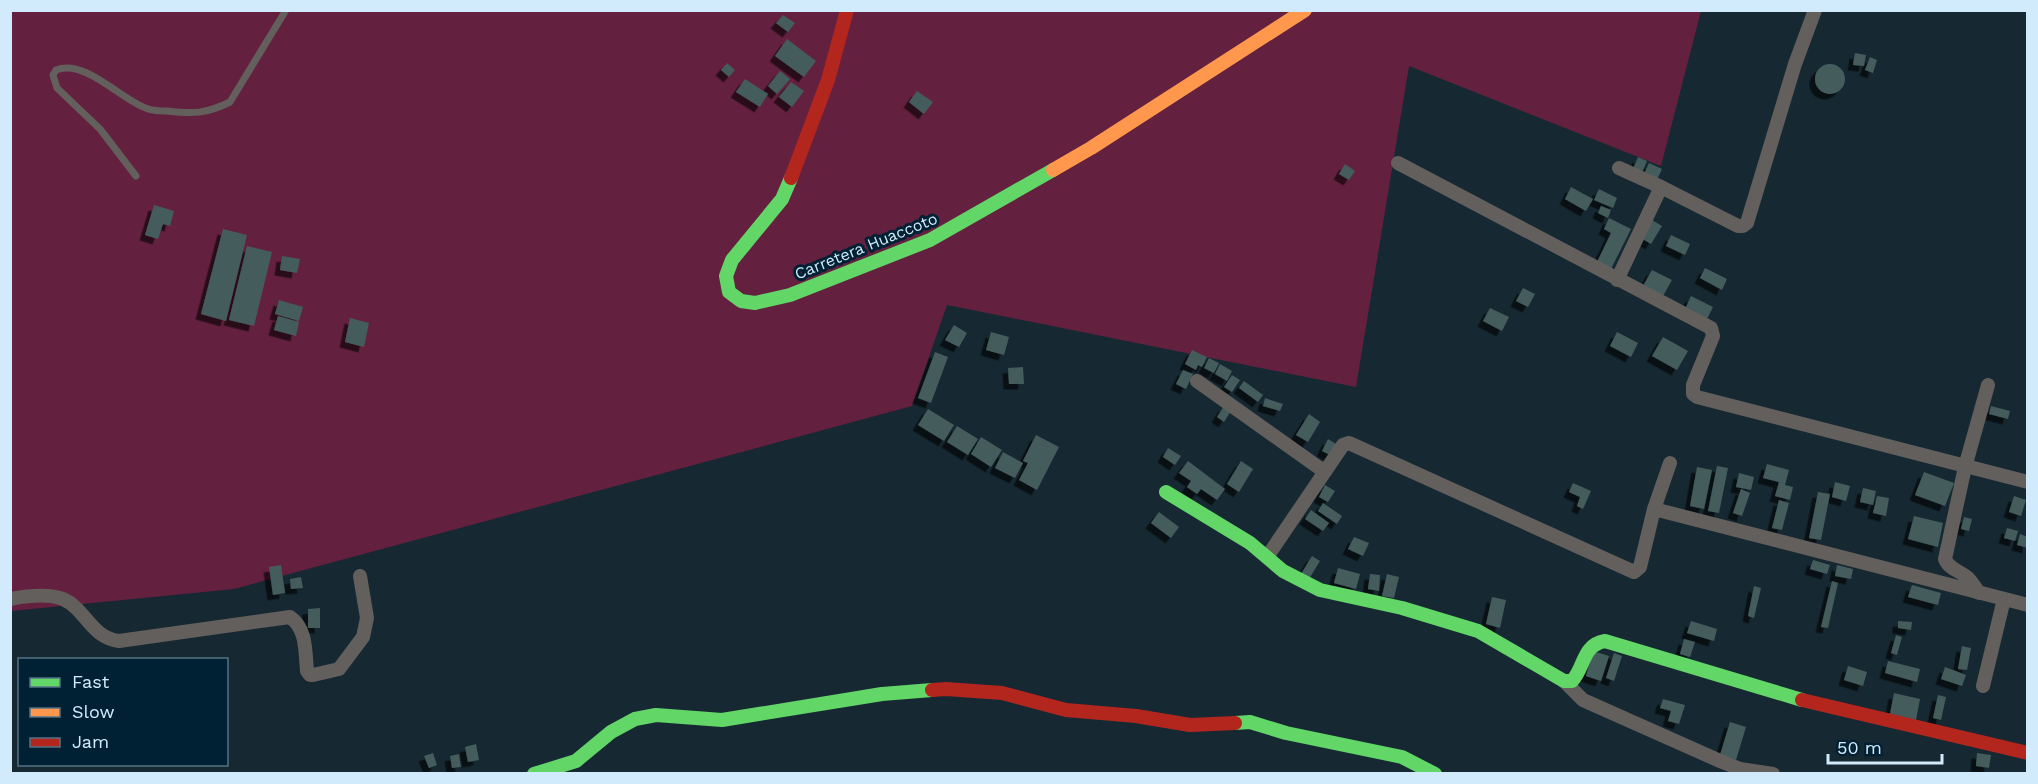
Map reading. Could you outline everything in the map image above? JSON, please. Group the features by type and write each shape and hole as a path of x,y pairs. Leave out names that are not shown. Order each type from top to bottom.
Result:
{"street":[{"name":"Carretera Huaccoto","path":"847,10 828,80 782,199 732,260 726,276 729,292 741,301 755,303 790,295 930,240 1091,148 1305,10"},
{"path":"1619,168 1738,226 1747,223 1795,64 1815,10"},
{"path":"1398,163 1713,330 1713,336 1693,385 1694,394 1697,397 2028,482"},
{"path":"1617,280 1661,187"},
{"path":"1197,381 1325,472"},
{"path":"1979,593 1966,576 1948,565 1945,559 1965,467 1988,385"},
{"path":"1267,556 1343,445 1349,443 1634,572 1640,567 1654,509 1670,463"},
{"path":"1166,492 1250,543 1284,571 1320,590 1402,608 1478,631 1564,681 1583,700 1740,769 1773,774"},
{"path":"1654,509 2028,605"},
{"path":"10,599 22,596 62,598 77,609 105,638 119,641 290,617 298,623 303,632 307,671 313,675 339,669 363,637 367,618 360,576"},
{"path":"1983,686 2004,599"},
{"path":"1564,681 1569,682 1575,678 1589,648 1596,642 1605,641 1823,706 2028,753"},
{"path":"534,774 576,761 611,732 635,719 656,715 722,720 882,694 946,689 1002,693 1066,710 1136,716 1190,725 1250,722 1286,733 1402,757 1435,774"}],"lane":[{"path":"136,176 100,129 57,88 53,75 56,70 74,69 87,74 147,109 194,114 214,110 230,102 274,34 286,10"}],"shaded area":[{"path":"11,11 1701,11 1661,166 1409,66 1356,387 947,305 912,406 234,589 11,611"}],"building":[{"path":"783,15 795,23 788,32 776,23"},
{"path":"787,39 816,61 804,77 775,56"},
{"path":"1855,53 1866,55 1864,66 1853,65"},
{"path":"1870,57 1877,60 1873,73 1865,70"},
{"path":"727,63 735,70 729,77 721,70"},
{"path":"1830,64 1841,68 1845,79 1841,90 1830,94 1819,90 1815,79 1819,68"},
{"path":"780,71 790,79 777,94 768,86"},
{"path":"745,79 768,94 760,107 736,92"},
{"path":"791,82 804,91 792,107 779,97"},
{"path":"917,91 933,102 924,114 909,102"},
{"path":"1638,157 1647,161 1641,175 1632,171"},
{"path":"1649,163 1662,169 1656,182 1643,176"},
{"path":"1345,164 1355,171 1349,180 1339,174"},
{"path":"1571,187 1593,199 1586,211 1565,199"},
{"path":"1599,189 1617,198 1613,208 1594,200"},
{"path":"154,205 174,211 170,226 163,224 158,239 145,235"},
{"path":"1601,206 1611,210 1608,218 1598,213"},
{"path":"1609,218 1631,229 1611,269 1597,262 1611,233 1604,229"},
{"path":"1652,220 1662,226 1651,244 1641,238"},
{"path":"223,229 247,235 226,321 201,314"},
{"path":"1671,235 1690,244 1685,255 1666,246"},
{"path":"247,246 272,252 254,326 229,320"},
{"path":"282,256 300,259 297,273 280,270"},
{"path":"1705,268 1727,279 1722,290 1700,278"},
{"path":"1652,270 1672,280 1663,296 1643,286"},
{"path":"1523,288 1535,294 1528,307 1516,301"},
{"path":"1691,296 1713,307 1707,319 1686,307"},
{"path":"279,300 303,307 299,321 275,314"},
{"path":"1490,308 1509,317 1502,331 1483,321"},
{"path":"278,316 299,322 296,336 274,330"},
{"path":"350,318 369,323 364,347 345,342"},
{"path":"954,325 967,333 959,347 945,340"},
{"path":"991,332 1009,337 1004,355 986,350"},
{"path":"1617,332 1638,343 1631,357 1610,346"},
{"path":"1663,337 1688,351 1677,370 1652,356"},
{"path":"1192,350 1207,357 1202,367 1198,365 1196,370 1185,364"},
{"path":"935,352 948,357 931,403 918,398"},
{"path":"1209,358 1219,363 1214,373 1204,368"},
{"path":"1220,364 1232,371 1227,381 1215,374"},
{"path":"1023,367 1024,384 1009,384 1008,368"},
{"path":"1183,370 1193,374 1186,389 1176,384"},
{"path":"1232,375 1240,380 1232,392 1224,387"},
{"path":"1244,381 1263,395 1258,402 1239,388"},
{"path":"1265,398 1283,404 1280,411 1263,406"},
{"path":"1224,406 1231,411 1224,422 1217,417"},
{"path":"1991,406 2010,411 2008,419 1989,414"},
{"path":"928,409 954,425 944,441 918,425"},
{"path":"1309,414 1320,422 1308,442 1296,435"},
{"path":"957,426 978,439 968,455 947,442"},
{"path":"1036,435 1059,447 1037,490 1019,480 1028,463 1023,461"},
{"path":"981,437 1002,450 991,467 971,454"},
{"path":"1328,439 1336,444 1330,455 1322,451"},
{"path":"1168,448 1181,456 1175,465 1163,457"},
{"path":"1003,452 1023,463 1015,478 995,468"},
{"path":"1188,461 1225,489 1217,500 1201,489 1197,494 1187,487 1191,481 1179,473"},
{"path":"1241,461 1253,469 1239,492 1227,484"},
{"path":"1767,464 1789,470 1785,485 1793,487 1790,500 1775,496 1779,482 1763,478"},
{"path":"1717,466 1728,468 1719,513 1708,511"},
{"path":"1697,467 1712,470 1704,509 1690,506"},
{"path":"1924,472 1954,483 1945,506 1915,495"},
{"path":"1739,473 1754,477 1751,490 1736,487"},
{"path":"1835,482 1850,486 1846,501 1832,497"},
{"path":"1573,483 1591,491 1583,509 1577,506 1580,497 1569,492"},
{"path":"1325,485 1335,491 1328,502 1319,497"},
{"path":"1863,488 1876,491 1873,505 1860,502"},
{"path":"1741,489 1750,493 1742,516 1733,513"},
{"path":"1818,492 1830,494 1821,540 1809,538"},
{"path":"1877,496 1889,498 1886,516 1873,513"},
{"path":"2014,496 2026,500 2021,516 2009,512"},
{"path":"1779,500 1789,503 1782,530 1772,528"},
{"path":"1323,503 1342,516 1337,524 1318,511"},
{"path":"1311,510 1329,523 1323,531 1305,519"},
{"path":"1159,512 1179,527 1171,538 1151,523"},
{"path":"1914,516 1943,523 1938,547 1908,539"},
{"path":"1964,517 1972,519 1969,531 1961,529"},
{"path":"2007,528 2018,531 2015,541 2004,538"},
{"path":"2020,534 2028,537 2028,548 2017,545"},
{"path":"1354,537 1369,543 1363,556 1348,549"},
{"path":"1312,556 1320,561 1309,579 1301,574"},
{"path":"1813,560 1830,565 1827,574 1810,569"},
{"path":"281,565 285,593 273,595 269,567"},
{"path":"1837,565 1853,569 1851,579 1835,576"},
{"path":"1338,568 1360,574 1356,589 1334,583"},
{"path":"1370,574 1380,575 1379,591 1368,589"},
{"path":"1387,574 1399,577 1394,598 1382,596"},
{"path":"301,577 303,588 291,589 290,579"},
{"path":"1832,581 1838,583 1828,628 1821,627"},
{"path":"1912,585 1941,593 1938,605 1908,597"},
{"path":"1754,586 1761,588 1754,618 1748,616"},
{"path":"1492,597 1506,600 1500,628 1486,624"},
{"path":"320,608 320,628 308,628 308,609"},
{"path":"1691,621 1717,629 1714,641 1687,633"},
{"path":"1898,621 1912,622 1911,630 1898,628"},
{"path":"1896,635 1902,637 1897,655 1891,653"},
{"path":"1684,639 1695,642 1690,657 1680,654"},
{"path":"1962,646 1971,648 1967,670 1958,669"},
{"path":"1593,651 1609,656 1601,681 1586,676"},
{"path":"1614,653 1622,656 1614,681 1606,678"},
{"path":"1888,661 1920,669 1917,682 1885,673"},
{"path":"1848,666 1867,672 1863,686 1844,680"},
{"path":"1945,667 1966,675 1962,686 1941,679"},
{"path":"1894,693 1920,699 1916,720 1890,714"},
{"path":"1938,695 1946,697 1941,720 1933,718"},
{"path":"1663,699 1685,705 1679,724 1668,721 1671,711 1660,708"},
{"path":"1730,722 1746,727 1736,760 1720,755"},
{"path":"476,744 479,760 468,762 465,747"},
{"path":"433,753 437,765 429,768 424,756"},
{"path":"1977,753 1991,755 1989,768 1976,766"},
{"path":"459,754 461,767 452,768 450,756"}],"traffic: fast":[{"path":"791,178 782,199 732,260 726,276 729,292 741,301 755,303 790,295 930,240 1053,170"},
{"path":"1166,492 1250,543 1283,571 1320,590 1402,608 1478,631 1564,681 1572,681 1592,647 1605,641 1802,700"},
{"path":"534,774 576,761 611,732 635,719 656,715 722,720 882,694 932,690"},
{"path":"1235,723 1250,722 1286,733 1402,757 1435,774"}],"traffic: slow":[{"path":"1053,170 1305,10"}],"traffic: jam":[{"path":"791,178 828,80 847,10"},
{"path":"932,690 1002,693 1066,710 1136,716 1190,725 1235,723"},
{"path":"1802,700 2028,753"}]}
